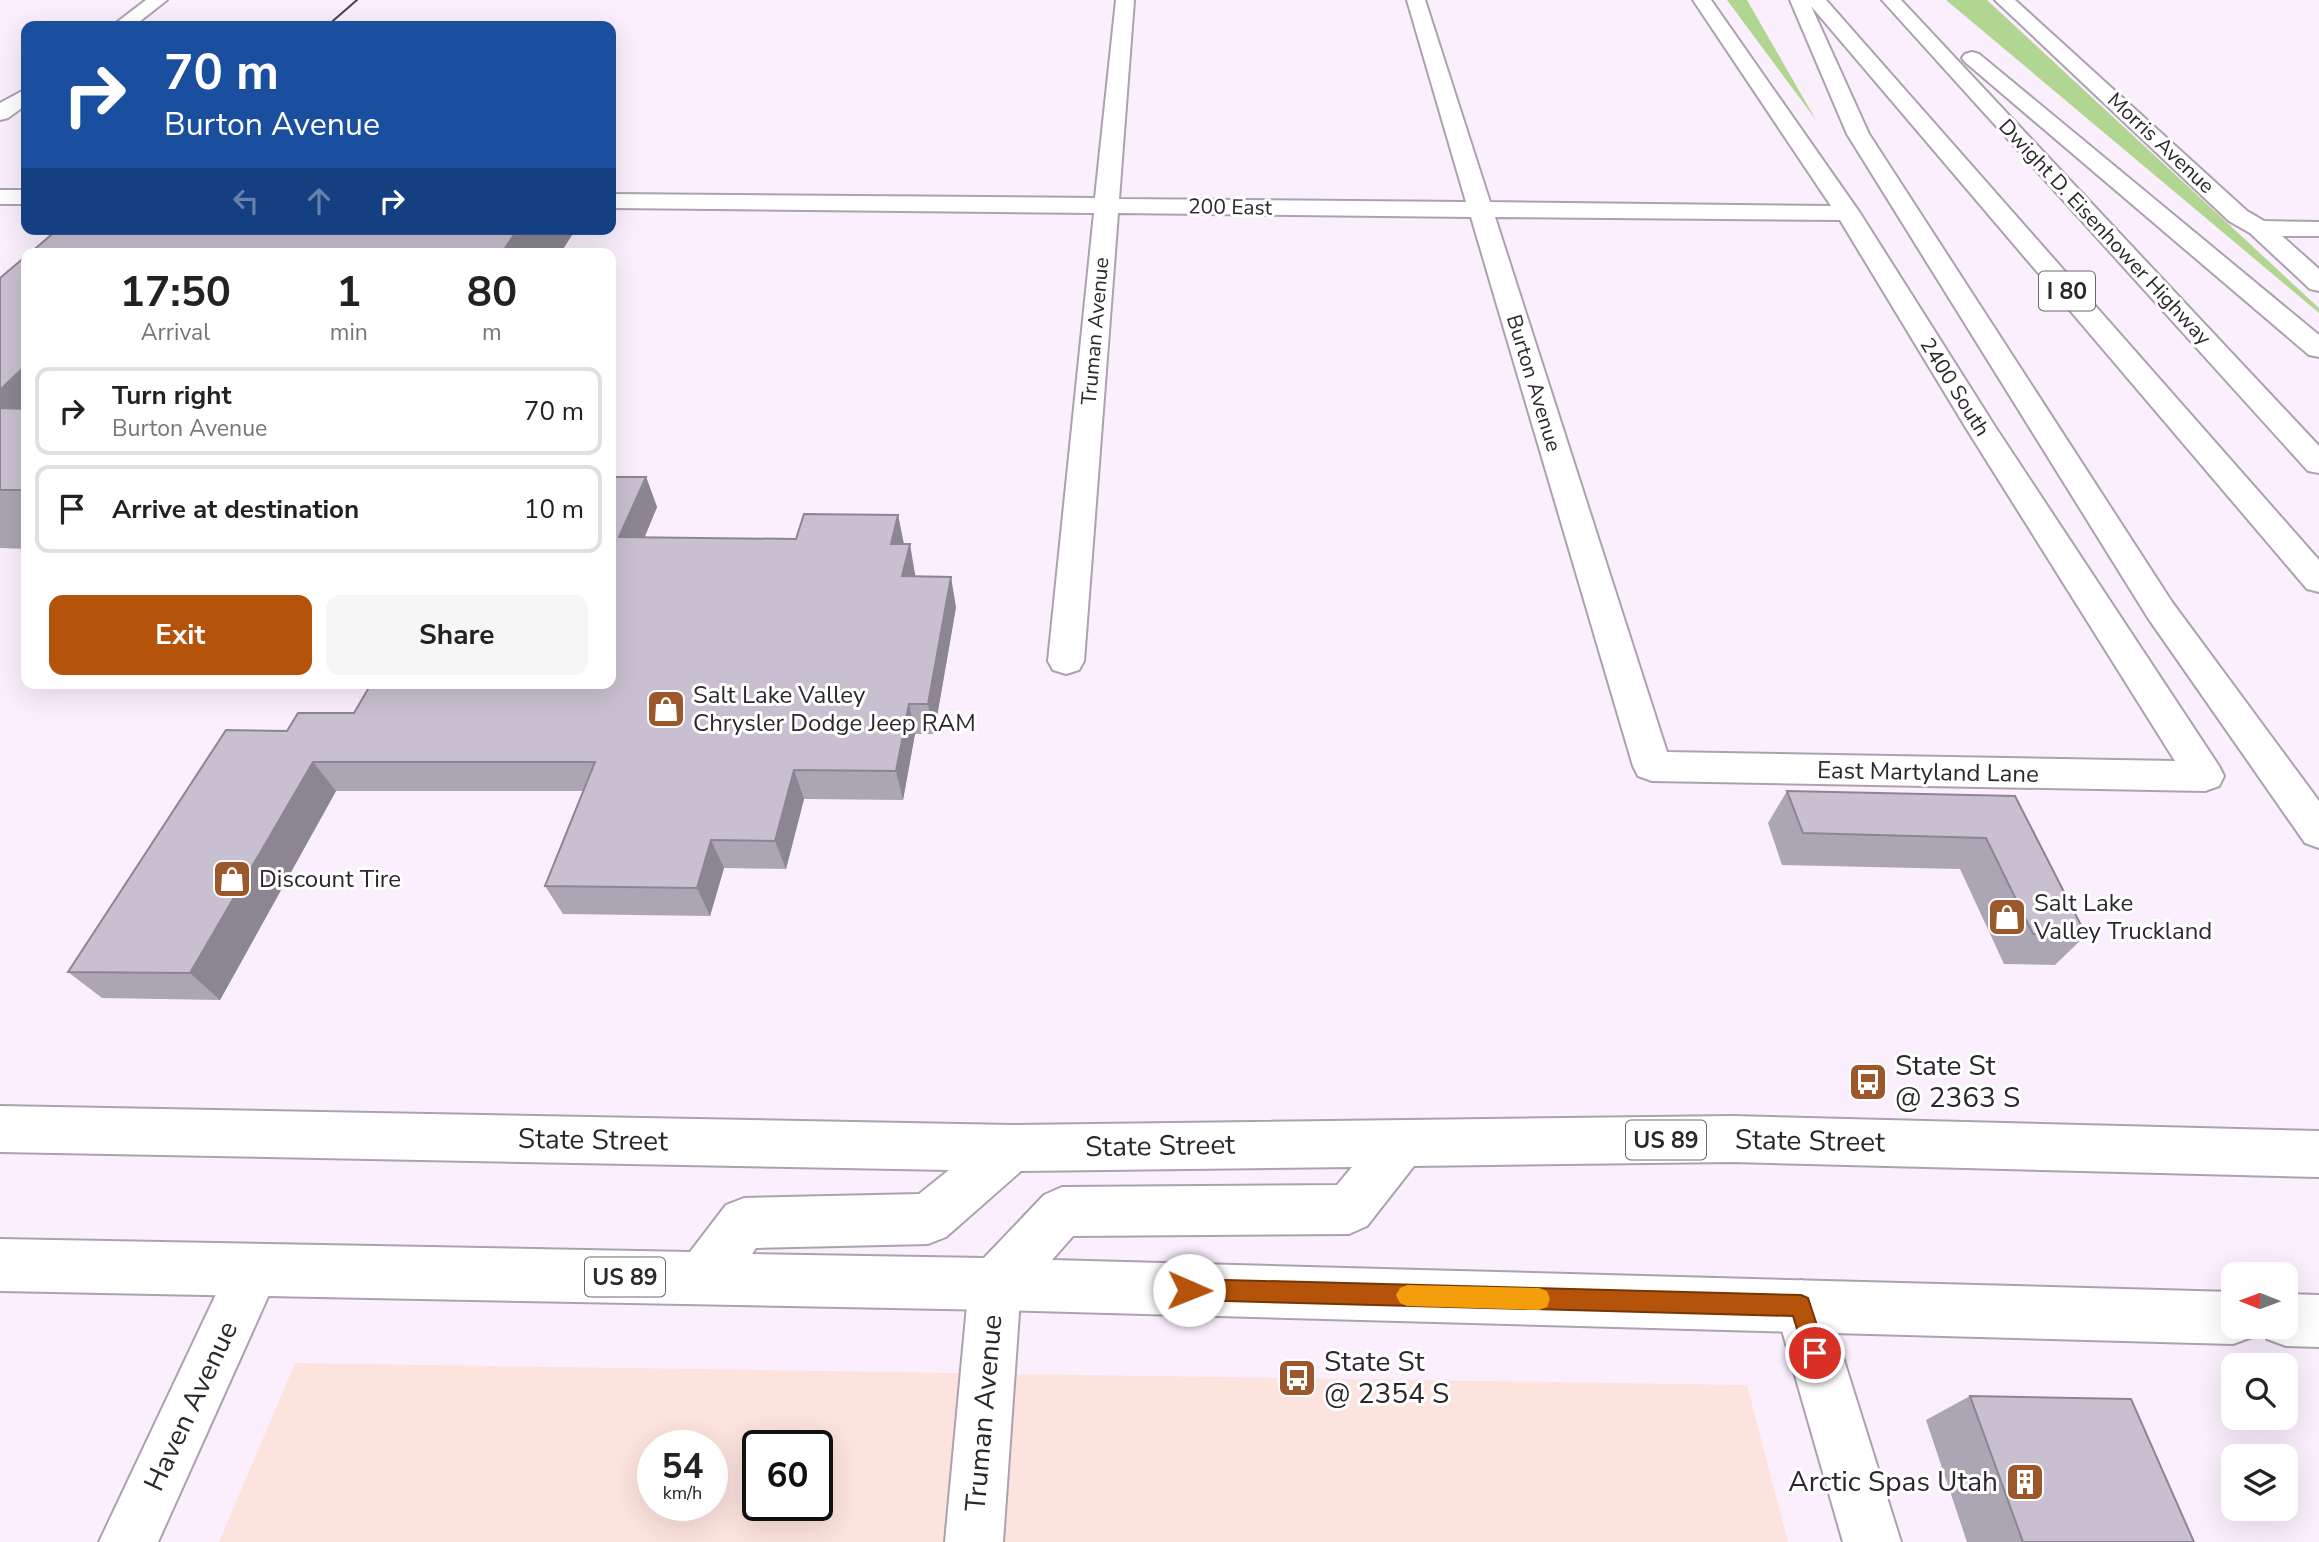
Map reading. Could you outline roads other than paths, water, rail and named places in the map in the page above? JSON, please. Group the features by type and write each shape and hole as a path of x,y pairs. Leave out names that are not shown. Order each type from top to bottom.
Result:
{"main road":[{"path":"128,21 158,0"},
{"name":"Truman Avenue","path":"1066,661 1125,0"},
{"name":"Burton Avenue","path":"1416,0 1651,766"},
{"name":"2400 South","path":"1702,0 1848,213 1981,428 2204,776"},
{"path":"1798,0 1858,134 2160,610 2319,832"},
{"name":"I 80","path":"1816,0 2319,582"},
{"name":"Dwight D. Eisenhower Highway","path":"1891,0 2319,464"},
{"path":"1902,0 2319,349"},
{"name":"Morris Avenue","path":"2004,0 2238,216 2259,228 2319,283"},
{"path":"0,113 21,98"},
{"path":"0,197 21,197"},
{"name":"200 East","path":"616,201 1848,213"},
{"path":"2259,228 2319,229"},
{"name":"East Martyland Lane","path":"1651,766 2204,776"},
{"name":"State Street","path":"0,1129 1012,1148 1732,1139 2319,1154"},
{"path":"995,1284 1062,1212 1349,1209 1402,1143"},
{"path":"702,1278 744,1223 928,1219 1012,1148"},
{"name":"US 89","path":"0,1265 995,1284 2221,1318"},
{"name":"Haven Avenue","path":"128,1542 254,1270"},
{"name":"Truman Avenue","path":"974,1542 995,1284"},
{"path":"1801,1306 1872,1542"},
{"path":"2298,1320 2319,1321"}],"tram line":[{"path":"333,21 357,0"}],"place":[{"name":"Salt Lake Valley Chrysler Dodge Jeep RAM","path":"666,709"},
{"name":"Discount Tire","path":"232,879"},
{"name":"Salt Lake Valley Truckland","path":"2007,917"},
{"name":"State St @ 2363 S","path":"1868,1082"},
{"name":"State St @ 2354 S","path":"1297,1378"},
{"name":"Arctic Spas Utah","path":"2025,1482"}]}
